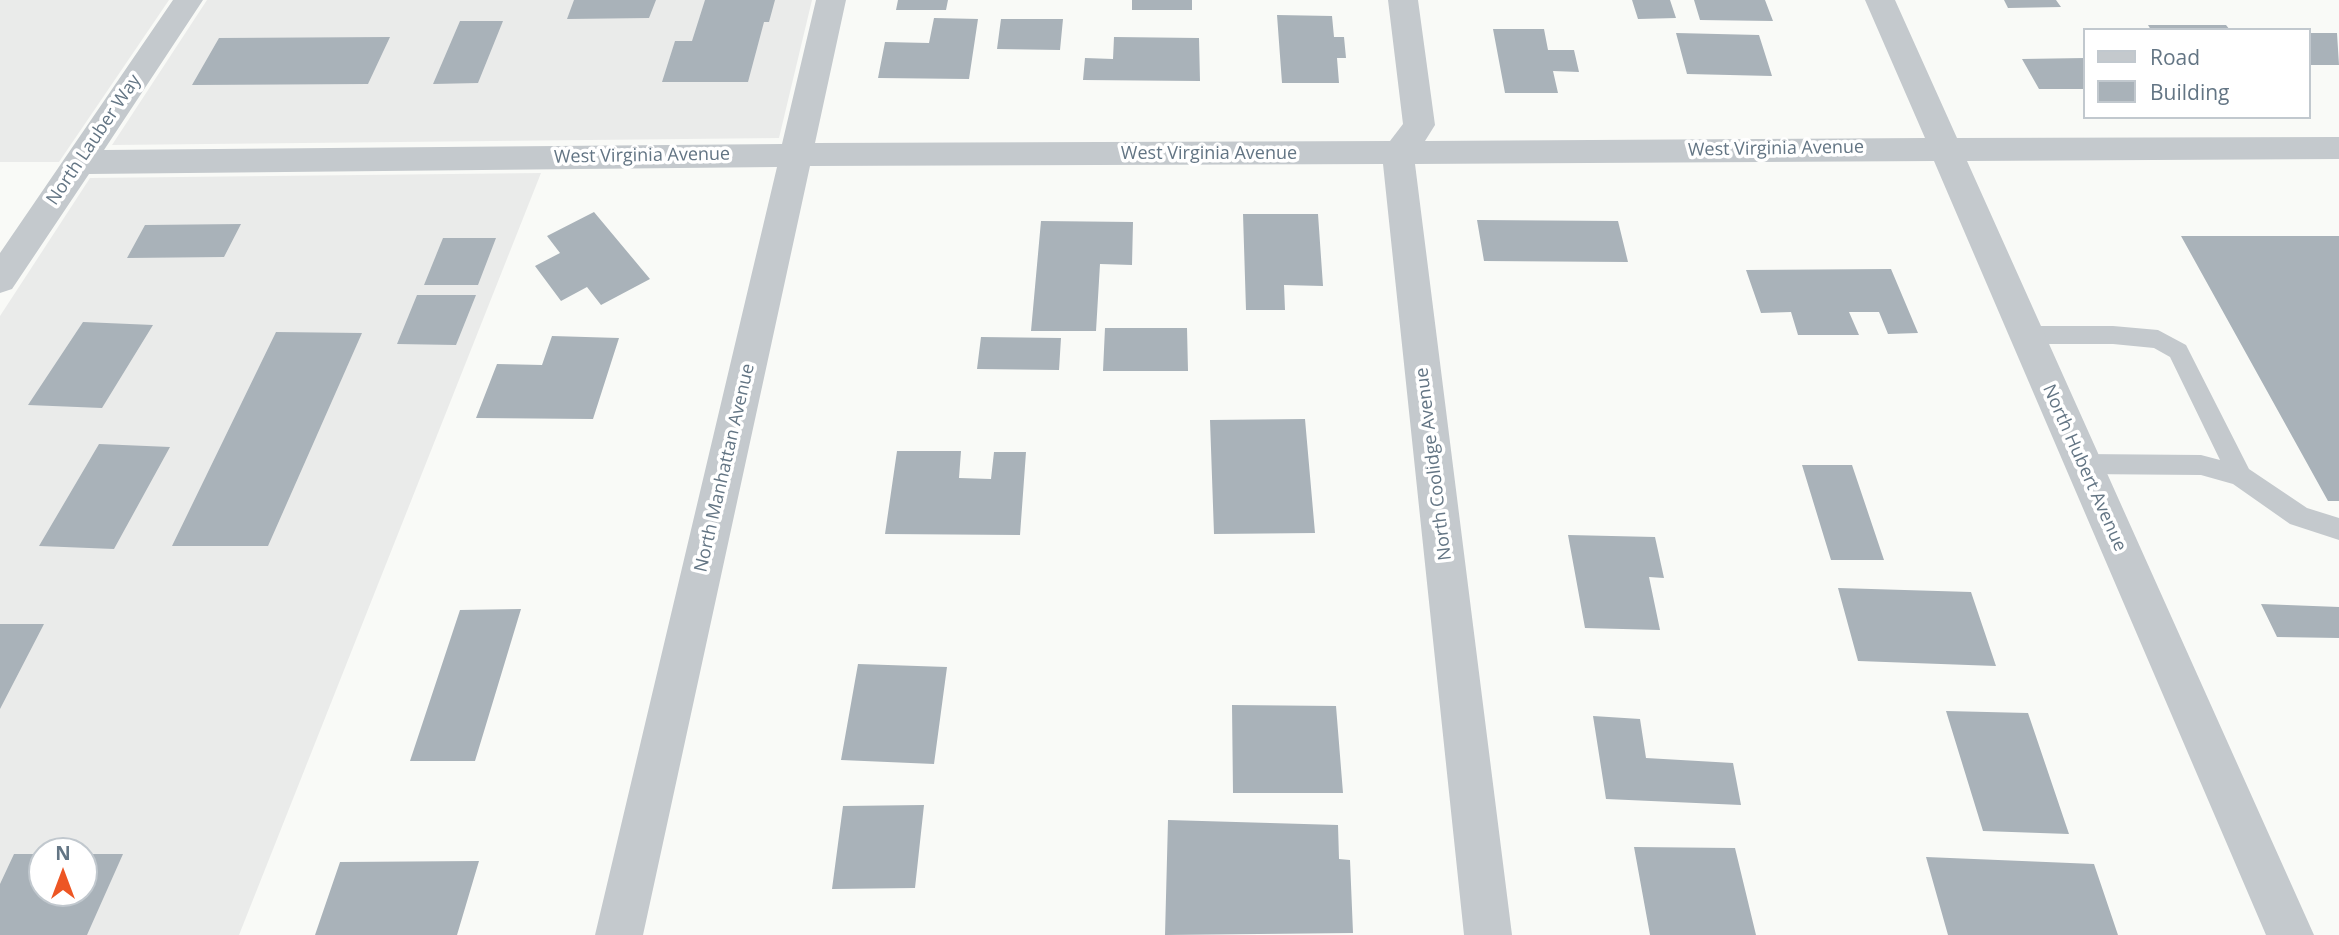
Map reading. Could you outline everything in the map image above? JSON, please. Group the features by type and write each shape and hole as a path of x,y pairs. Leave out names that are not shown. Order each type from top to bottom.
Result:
{"street":[{"name":"North Lauber Way","path":"0,280 188,0"},
{"name":"North Manhattan Avenue","path":"619,935 831,0"},
{"path":"1398,154 1419,125 1403,0"},
{"name":"North Hubert Avenue","path":"1880,0 2290,935"},
{"name":"West Virginia Avenue","path":"80,162 796,155 2339,148"},
{"name":"North Coolidge Avenue","path":"1398,154 1488,935"}],"lane":[{"path":"2026,335 2113,335 2158,339 2178,351 2240,476"},
{"path":"2082,464 2200,465 2240,476 2299,516 2339,529"}],"shaded area":[{"path":"0,0 169,0 59,162 0,162"},
{"path":"207,0 812,0 779,138 112,145"},
{"path":"541,173 239,935 0,935 0,316 90,178"}],"building":[{"path":"574,0 656,0 649,18 567,19"},
{"path":"705,0 775,0 769,22 764,22 748,82 662,82 675,41 692,41"},
{"path":"898,0 948,0 946,10 896,10"},
{"path":"1132,0 1192,0 1192,10 1132,10"},
{"path":"1632,0 1670,0 1676,18 1638,19"},
{"path":"1694,0 1765,0 1773,21 1700,20"},
{"path":"2004,0 2056,0 2061,7 2008,8"},
{"path":"1277,15 1332,16 1334,37 1344,37 1346,58 1337,58 1339,83 1282,83"},
{"path":"934,18 978,19 969,79 878,78 885,42 929,43"},
{"path":"1001,19 1063,19 1060,50 997,49"},
{"path":"460,21 503,21 478,83 433,84"},
{"path":"2148,25 2226,25 2228,28 2150,28"},
{"path":"1493,29 1544,29 1548,50 1574,50 1579,72 1553,71 1558,93 1505,93"},
{"path":"1676,33 1759,35 1772,76 1687,74"},
{"path":"2311,33 2337,33 2339,65 2311,65"},
{"path":"390,37 368,84 192,85 219,38"},
{"path":"1114,37 1199,38 1200,81 1083,80 1085,58 1113,59"},
{"path":"2084,58 2084,89 2039,89 2022,59"},
{"path":"594,212 650,279 601,305 587,287 561,301 535,266 560,253 547,236"},
{"path":"1243,214 1318,214 1323,286 1284,285 1285,310 1246,310"},
{"path":"1477,220 1618,221 1628,262 1484,261"},
{"path":"1041,221 1133,222 1132,265 1100,264 1096,331 1031,331"},
{"path":"241,224 224,257 127,258 145,225"},
{"path":"2181,236 2339,236 2339,501 2328,501"},
{"path":"443,238 496,238 478,285 424,285"},
{"path":"1891,269 1918,333 1888,334 1879,312 1849,312 1859,335 1798,335 1791,312 1761,313 1746,270"},
{"path":"417,295 476,295 456,345 397,344"},
{"path":"83,322 153,325 102,408 28,405"},
{"path":"1105,328 1187,328 1188,371 1103,371"},
{"path":"276,332 362,333 268,546 172,546"},
{"path":"552,336 619,338 593,419 476,418 497,364 542,365"},
{"path":"981,337 1061,338 1059,370 977,369"},
{"path":"1305,419 1315,533 1214,534 1210,420"},
{"path":"99,444 170,447 114,549 39,546"},
{"path":"897,451 961,451 959,478 991,479 994,452 1026,452 1020,535 885,534"},
{"path":"1802,465 1852,465 1884,560 1831,560"},
{"path":"1568,535 1655,537 1664,578 1649,577 1660,630 1585,628"},
{"path":"1838,588 1971,592 1996,666 1858,661"},
{"path":"2261,604 2339,607 2339,638 2277,637"},
{"path":"521,609 475,761 410,761 460,610"},
{"path":"0,624 44,624 0,709"},
{"path":"858,664 947,667 934,764 841,760"},
{"path":"1232,705 1336,706 1343,793 1233,793"},
{"path":"1946,711 2028,713 2069,834 1983,831"},
{"path":"1593,716 1640,719 1646,758 1733,763 1741,805 1606,799"},
{"path":"924,805 915,888 832,889 843,806"},
{"path":"1168,820 1338,825 1339,859 1350,860 1353,933 1165,935"},
{"path":"1634,847 1735,848 1756,935 1650,935"},
{"path":"14,854 28,854 28,907 98,907 98,854 123,854 87,935 0,935 0,884"},
{"path":"1926,857 2094,864 2118,935 1948,935"},
{"path":"479,861 457,935 315,935 340,862"}]}
